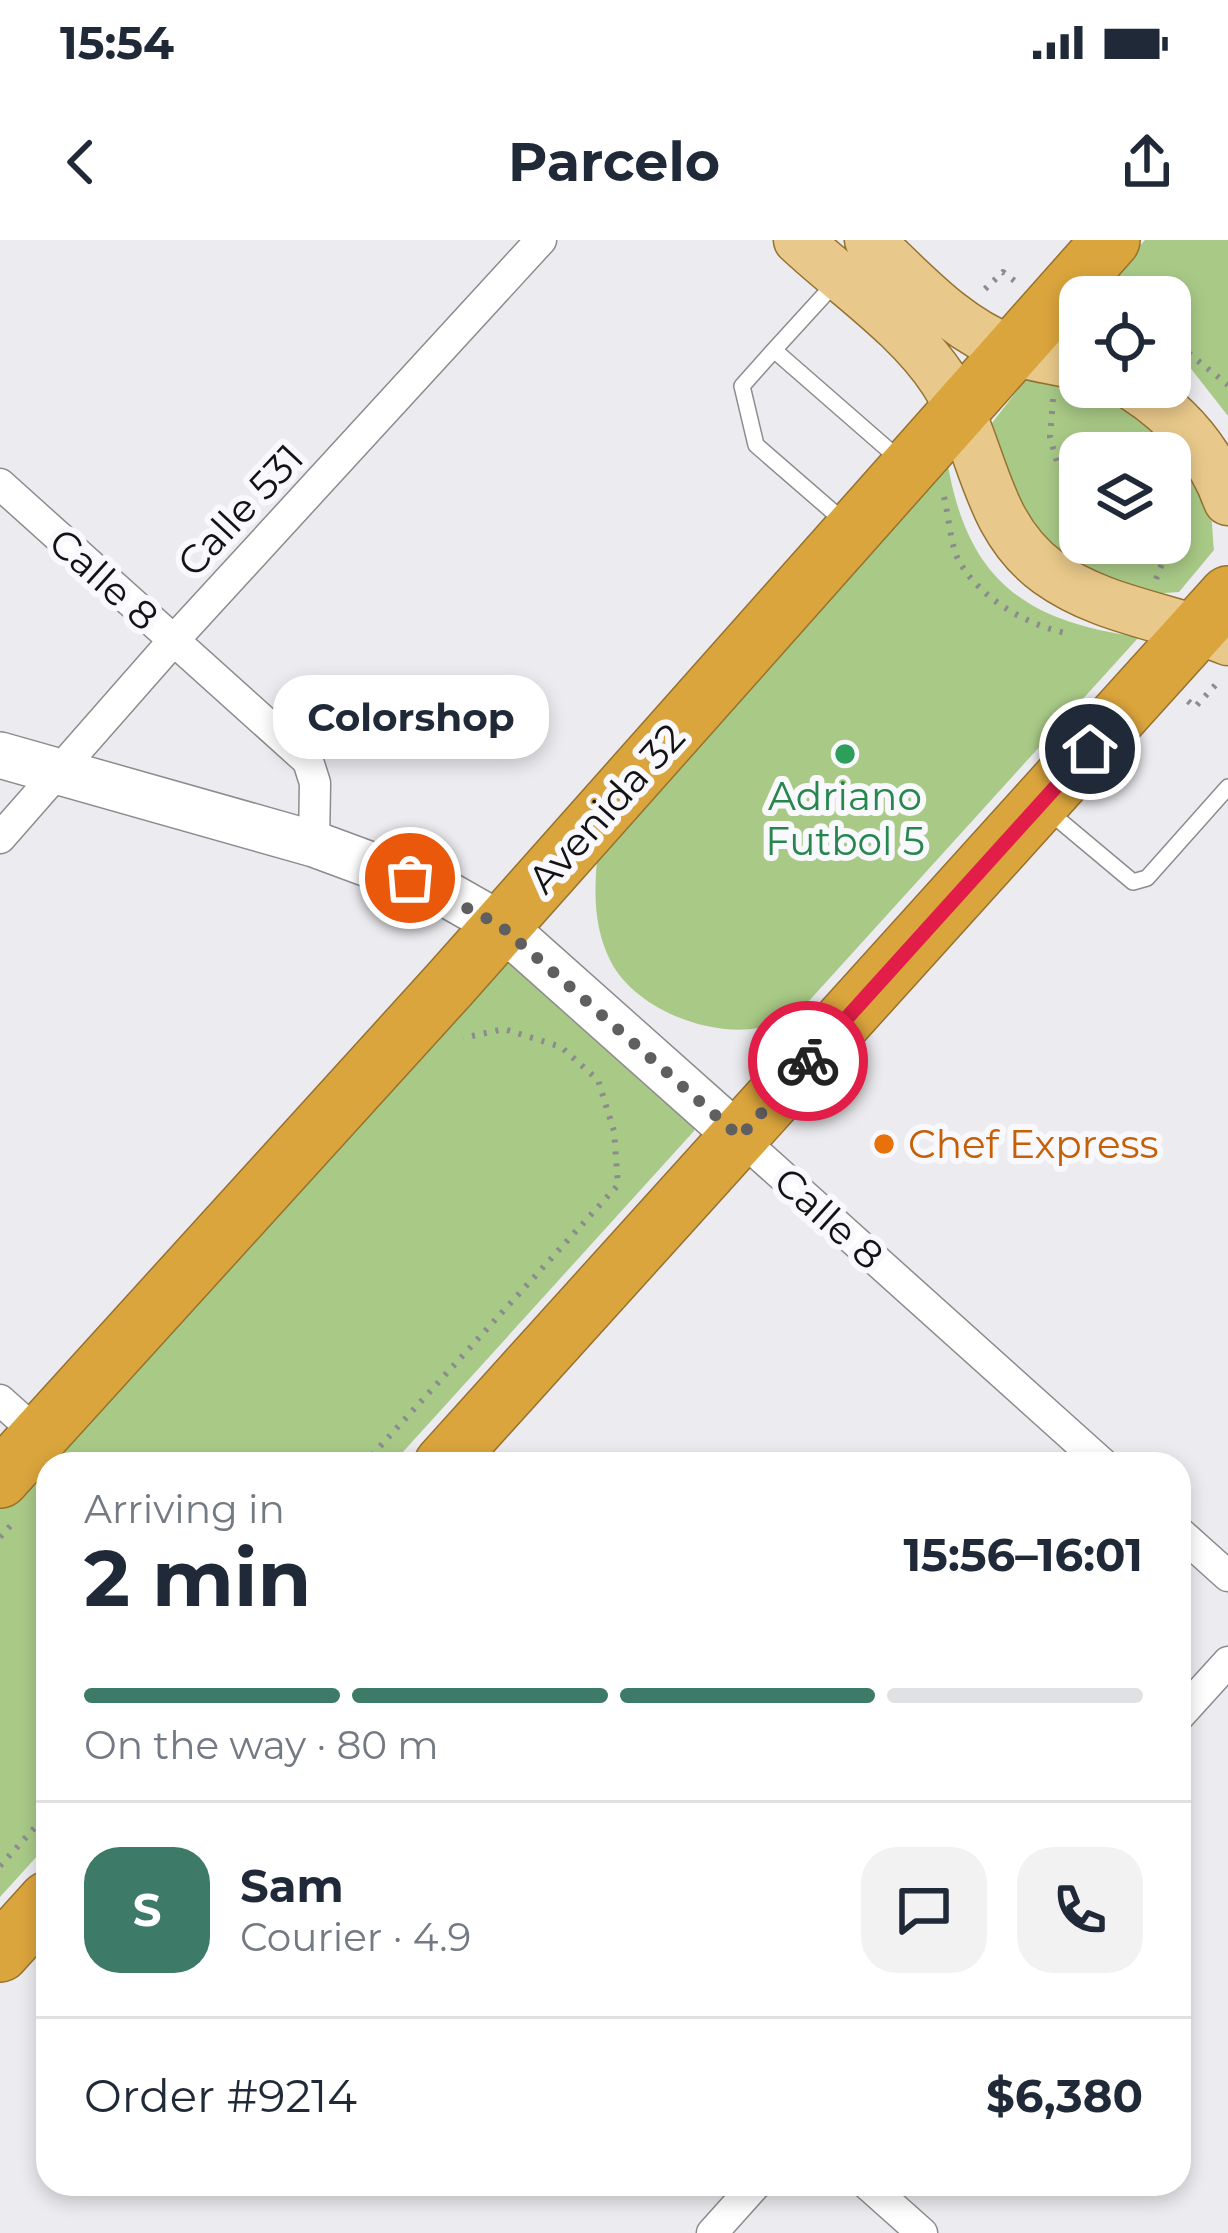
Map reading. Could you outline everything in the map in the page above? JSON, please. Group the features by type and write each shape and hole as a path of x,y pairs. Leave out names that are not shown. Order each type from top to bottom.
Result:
{"highway":[{"name":"Avenida 32","path":"0,1479 19,1417 501,926 1111,240"},
{"path":"454,1452 1040,804 1218,622"},
{"path":"0,1953 36,1913"}],"main road":[{"path":"798,240 922,352 961,411 993,504 1035,562 1104,602 1218,622"},
{"path":"869,240 953,320 1014,351 1059,361"},
{"path":"1165,408 1197,442 1228,500"}],"street":[{"name":"Calle 531","path":"0,838 172,641 542,240"},
{"name":"Calle 8","path":"0,484 308,761 315,783 314,844"},
{"name":"Calle 8","path":"0,755 314,844 440,891 501,926 1090,1452"},
{"path":"1191,1543 1228,1576"},
{"path":"1191,1703 1228,1662"},
{"path":"712,2233 745,2196"},
{"path":"880,2196 922,2233"}],"lane":[{"path":"839,279 742,386 756,445 855,531"},
{"path":"774,350 911,469"},
{"path":"1040,804 1133,882 1147,878 1228,788"}],"path":[{"path":"1191,355 1228,385"},
{"path":"1059,390 1052,401 1050,436 1059,469"},
{"path":"375,1452 618,1185 614,1131 598,1080 561,1047 504,1029 449,1041"},
{"path":"0,1866 36,1826"}],"green space":[{"path":"1145,240 1228,240 1228,416 1191,369 1191,276 1112,276"},
{"path":"1027,378 1059,382 1059,408 1124,408 1155,432 1059,432 1059,564 999,496 992,423"},
{"path":"946,453 967,531 983,561 1004,585 1061,619 1139,637 808,1002 758,1028 717,1028 674,1016 637,993 611,962 596,912 597,860"},
{"path":"1191,473 1208,501 1214,550 1179,592 1120,596 1059,564 1191,564"},
{"path":"498,951 695,1116 694,1131 403,1452 48,1452"},
{"path":"36,1465 36,1857 0,1897 0,1505"}],"way so far":[{"path":"410,878 501,926 740,1137 808,1061"}],"place":[{"name":"Adriano Futbol 5","path":"845,754"},
{"name":"Colorshop","path":"410,878"},
{"name":"Chef Express","path":"884,1144"}],"route":[{"path":"808,1061 1090,749"}]}
